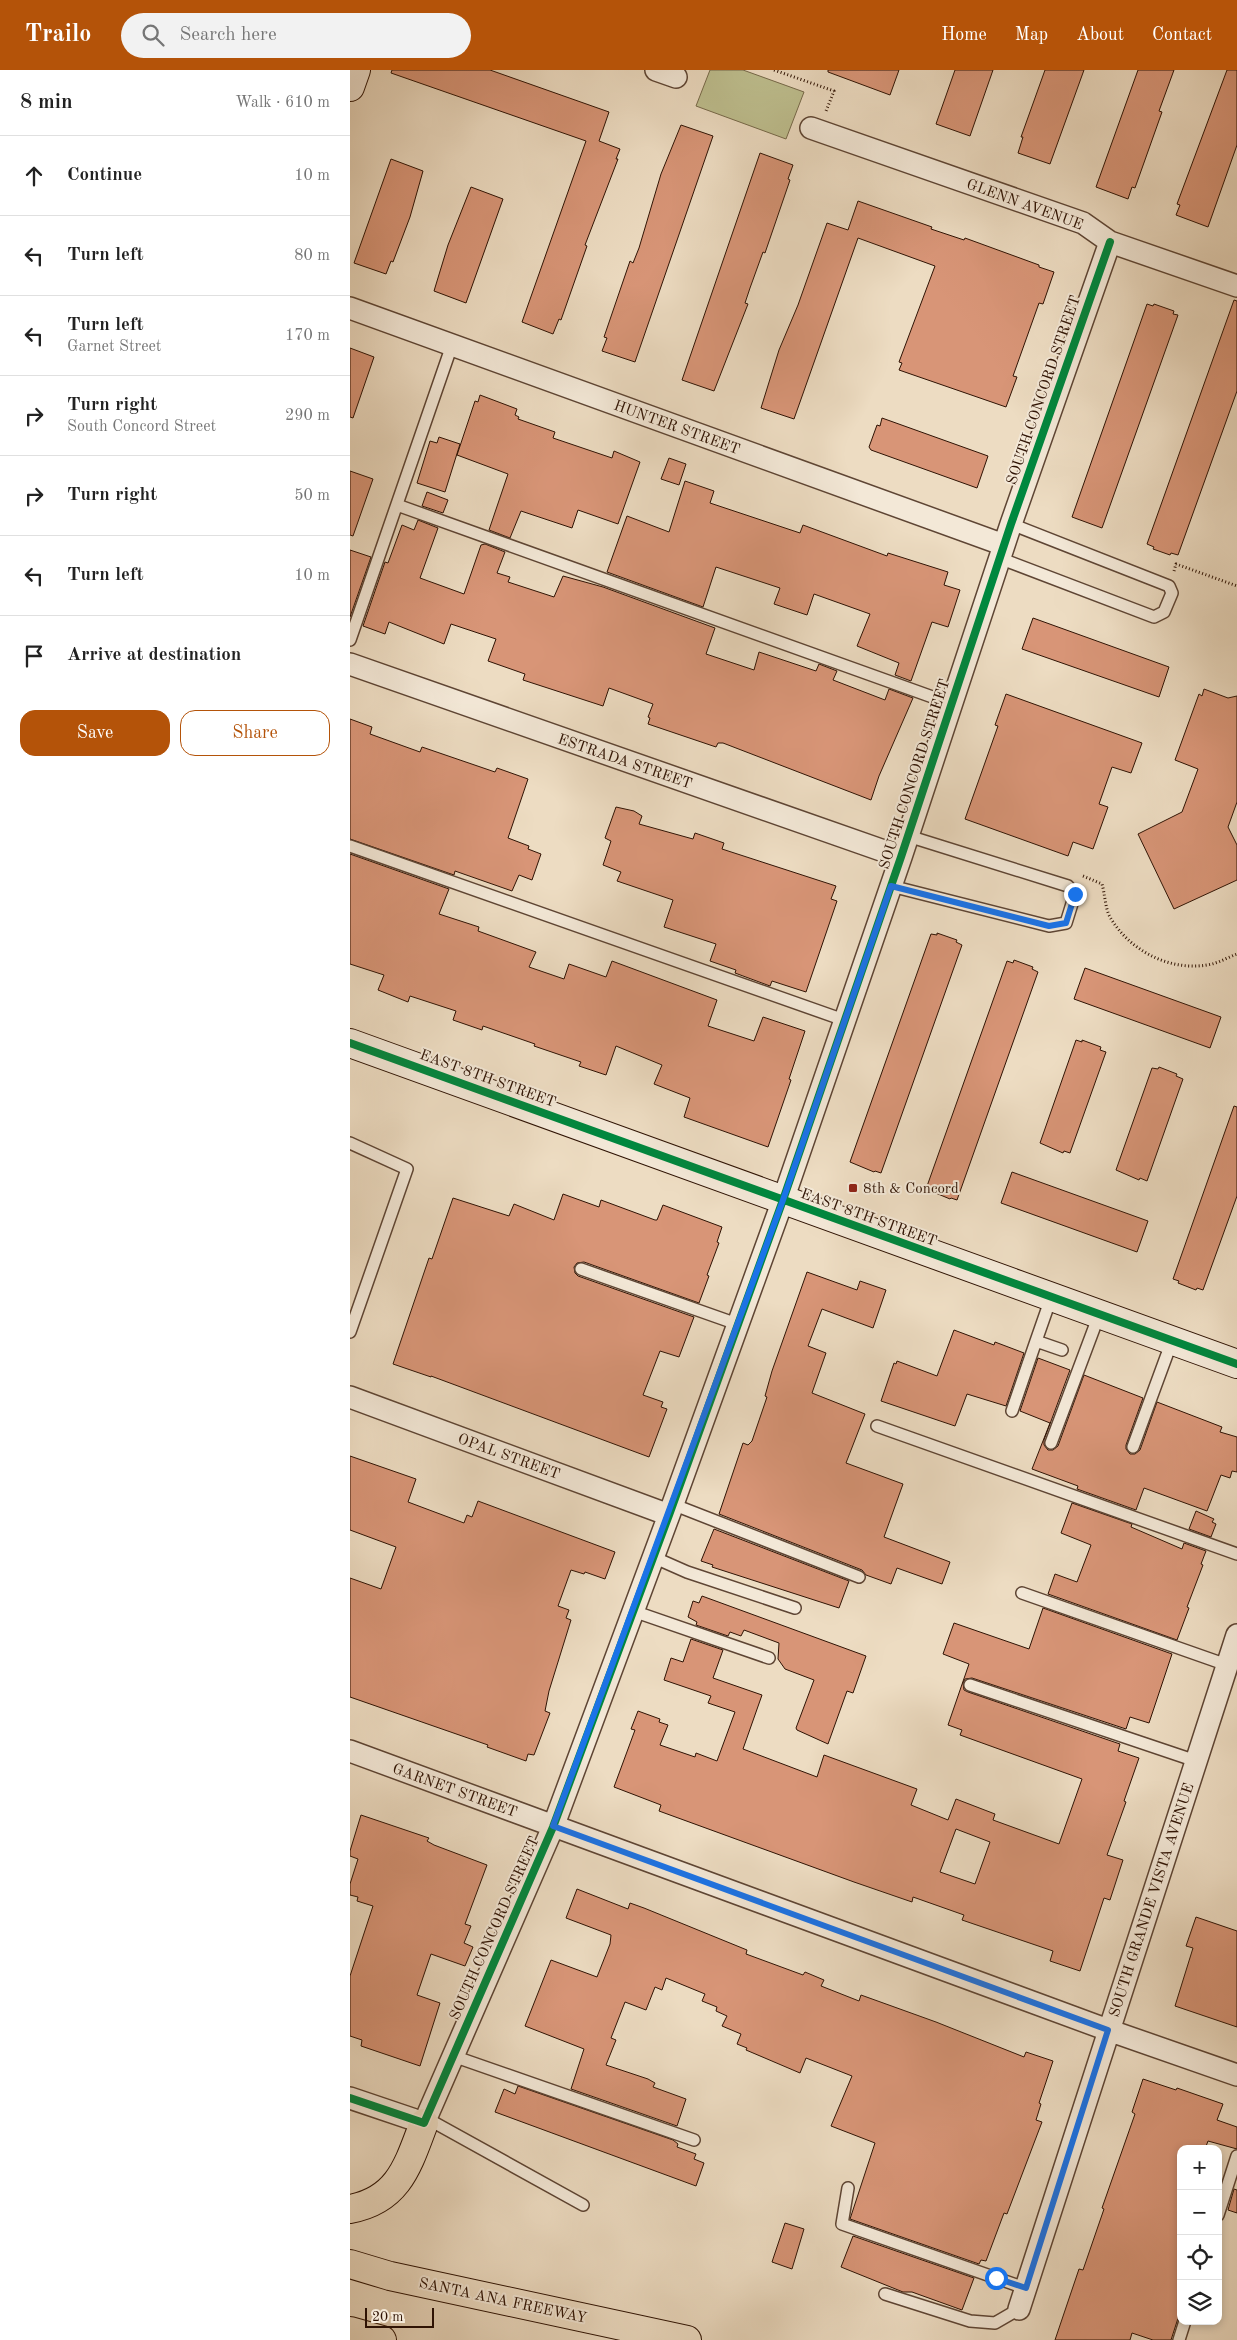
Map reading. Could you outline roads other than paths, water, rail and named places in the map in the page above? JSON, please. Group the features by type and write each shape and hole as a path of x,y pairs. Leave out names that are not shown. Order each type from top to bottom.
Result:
{"highway":[{"path":"350,2209 364,2206 382,2198 396,2185 409,2163 425,2121"},
{"name":"SANTA ANA FREEWAY","path":"350,2264 390,2276 687,2340"},
{"path":"350,2331 382,2340"}],"main road":[{"path":"350,87 356,70"},
{"name":"EAST 8TH STREET","path":"350,1043 1237,1364"}],"street":[{"name":"GLENN AVENUE","path":"815,129 1083,223 1110,242 1237,286"},
{"name":"SOUTH CONCORD STREET","path":"425,2121 553,1826 671,1510 783,1200 901,857 1011,524 1110,242"},
{"name":"HUNTER STREET","path":"350,308 1002,552"},
{"name":"ESTRADA STREET","path":"350,664 901,857"},
{"name":"OPAL STREET","path":"350,1397 671,1510"},
{"name":"SOUTH GRANDE VISTA AVENUE","path":"1019,2309 1237,1635"},
{"name":"GARNET STREET","path":"350,1752 1108,2030 1237,2075"},
{"path":"350,2098 425,2121"}],"lane":[{"path":"350,640 452,345"},
{"path":"397,505 952,704"},
{"path":"1002,552 1154,617 1164,612 1172,593 1168,586 1011,524"},
{"path":"891,886 1049,926 1066,923 1075,894 1068,886 908,836"},
{"path":"350,846 844,1020"},
{"path":"350,1143 407,1169 350,1332"},
{"path":"581,1269 737,1324"},
{"path":"1012,1411 1051,1298"},
{"path":"1051,1443 1099,1315"},
{"path":"1036,1341 1062,1350"},
{"path":"1133,1447 1172,1341"},
{"path":"877,1426 1237,1554"},
{"path":"671,1510 860,1577"},
{"path":"653,1557 687,1572 795,1608"},
{"path":"1022,1594 1227,1665"},
{"path":"633,1611 769,1658"},
{"path":"970,1685 1196,1762"},
{"path":"453,2056 694,2140"},
{"path":"425,2121 583,2205"},
{"path":"1222,2203 1237,2156"},
{"path":"848,2188 842,2224 1026,2288"},
{"path":"885,2294 970,2321 995,2323 1019,2309"},
{"path":"1179,2340 1184,2325"}],"place":[{"name":"8th & Concord","path":"853,1188"}]}
